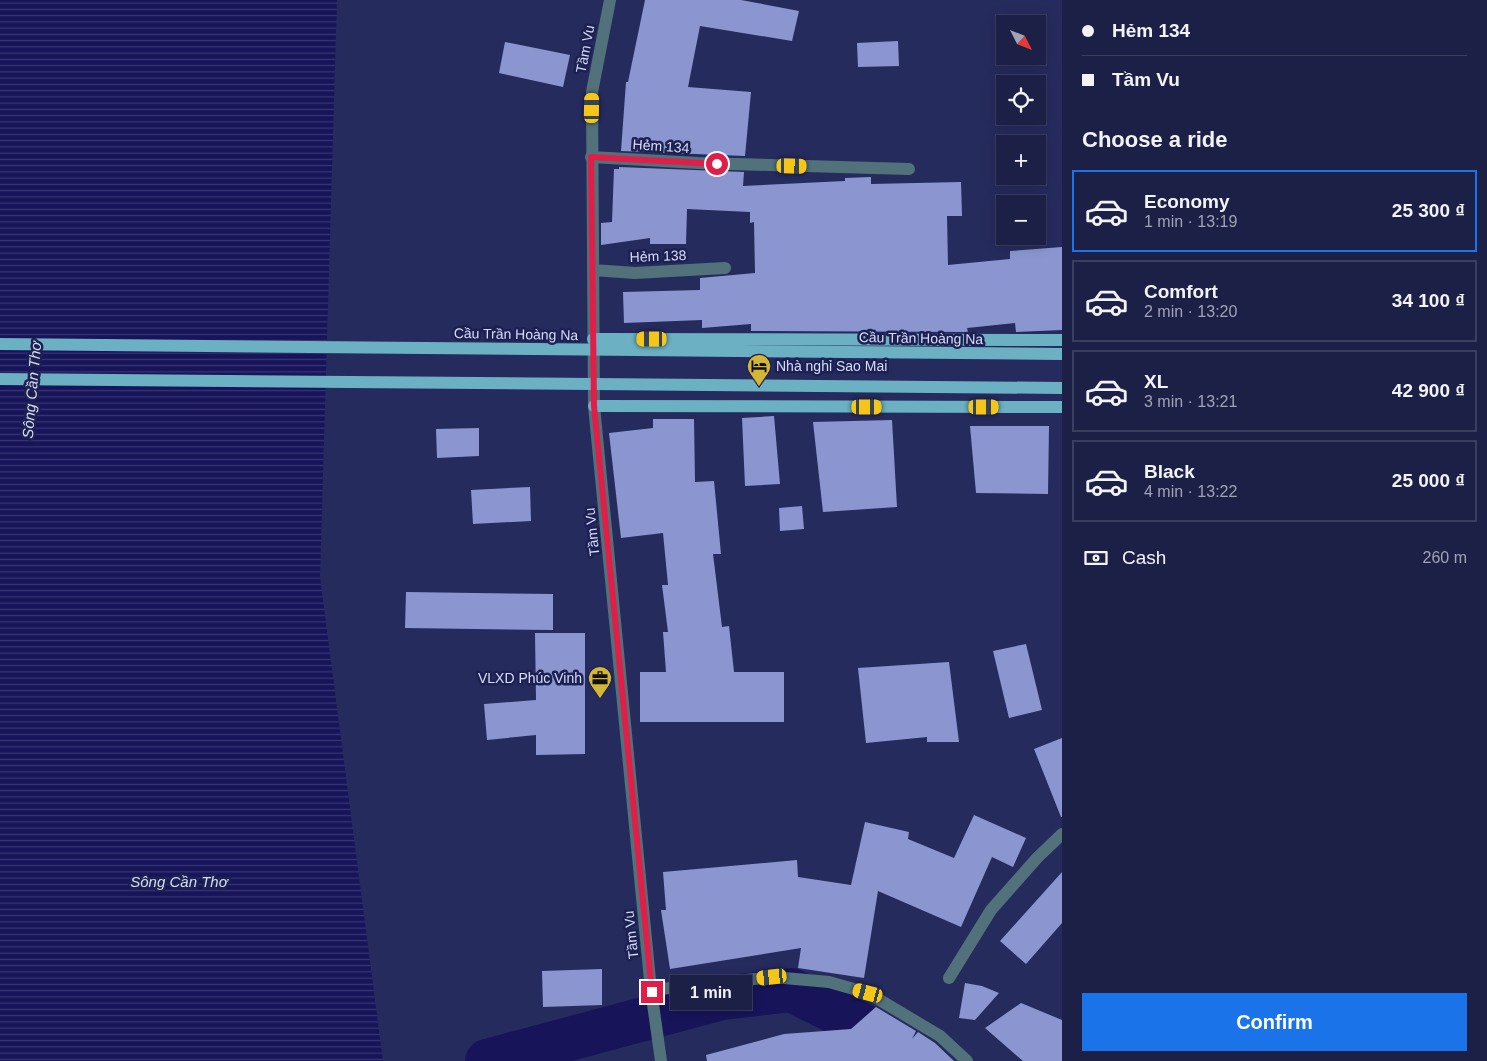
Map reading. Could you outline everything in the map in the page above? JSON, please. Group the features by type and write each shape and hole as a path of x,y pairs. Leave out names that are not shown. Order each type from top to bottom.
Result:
{"main road":[{"path":"593,339 1062,340"},
{"name":"Cầu Trần Hoàng Na","path":"0,344 1062,354"},
{"path":"0,379 1062,388"},
{"path":"594,406 1062,408"}],"street":[{"name":"Tầm Vu","path":"610,0 592,92 594,406 651,991 661,1061"},
{"name":"Hẻm 134","path":"591,157 698,164 909,168"},
{"name":"Hẻm 138","path":"593,270 635,272 724,268"},
{"path":"949,978 991,910 1062,834"},
{"path":"651,991 772,977 829,982 868,993 940,1036 967,1061"}],"water":[{"name":"Sông Cần Thơ","path":"0,0 337,0 320,577 383,1061 0,1061"}],"building":[{"path":"645,0 741,0 799,11 792,41 700,26 688,87 751,92 745,156 621,151 626,82 628,82"},
{"path":"898,41 899,66 858,67 857,43"},
{"path":"505,42 570,55 563,87 499,73"},
{"path":"619,167 744,172 743,186 845,181 845,178 871,177 871,184 961,182 962,216 947,216 948,265 1010,259 1010,251 1062,247 1062,330 1016,332 1015,323 967,328 968,332 751,331 751,324 702,328 702,320 624,323 623,292 700,290 700,278 755,273 754,222 750,223 750,212 687,209 686,244 650,244 650,238 601,245 601,223 612,222 614,169 619,169"},
{"path":"774,416 780,484 745,486 742,418"},
{"path":"653,419 694,419 695,482 714,481 721,554 713,554 722,627 729,626 734,672 784,672 784,722 640,722 640,672 666,672 663,632 668,632 662,585 668,585 663,533 621,538 609,433 653,428"},
{"path":"892,420 897,507 823,512 813,422"},
{"path":"970,426 1049,426 1048,494 976,493"},
{"path":"479,428 479,456 437,458 436,429"},
{"path":"530,487 531,521 473,524 471,490"},
{"path":"802,506 804,529 780,531 779,508"},
{"path":"406,592 553,594 553,630 405,628"},
{"path":"535,633 585,633 585,754 536,755 536,735 487,740 484,704 536,700"},
{"path":"1026,644 1042,710 1009,718 993,651"},
{"path":"949,662 959,742 927,742 927,737 866,743 858,668"},
{"path":"1062,738 1062,817 1061,817 1034,749"},
{"path":"974,815 1026,838 1013,867 992,857 961,927 878,891 864,978 798,968 801,948 670,969 661,910 666,910 663,872 797,860 798,877 851,885 865,822 909,832 908,839 954,858"},
{"path":"1062,872 1062,923 1026,964 1000,941"},
{"path":"602,969 602,1005 543,1007 542,971"},
{"path":"965,983 982,986 999,993 975,1020 959,1018"},
{"path":"1021,1003 1062,1020 1062,1061 1023,1061 985,1028"},
{"path":"876,1007 916,1031 912,1039 918,1032 935,1043 954,1061 707,1061 706,1055 784,1034 851,1029"}],"waterway":[{"path":"487,1061 722,998 791,990 860,1024 893,1061"}],"place":[{"name":"Nhà nghỉ Sao Mai","path":"759,387"},
{"name":"VLXD Phúc Vinh","path":"600,699"}],"route":[{"path":"652,992 594,406 591,157 717,164"}]}
